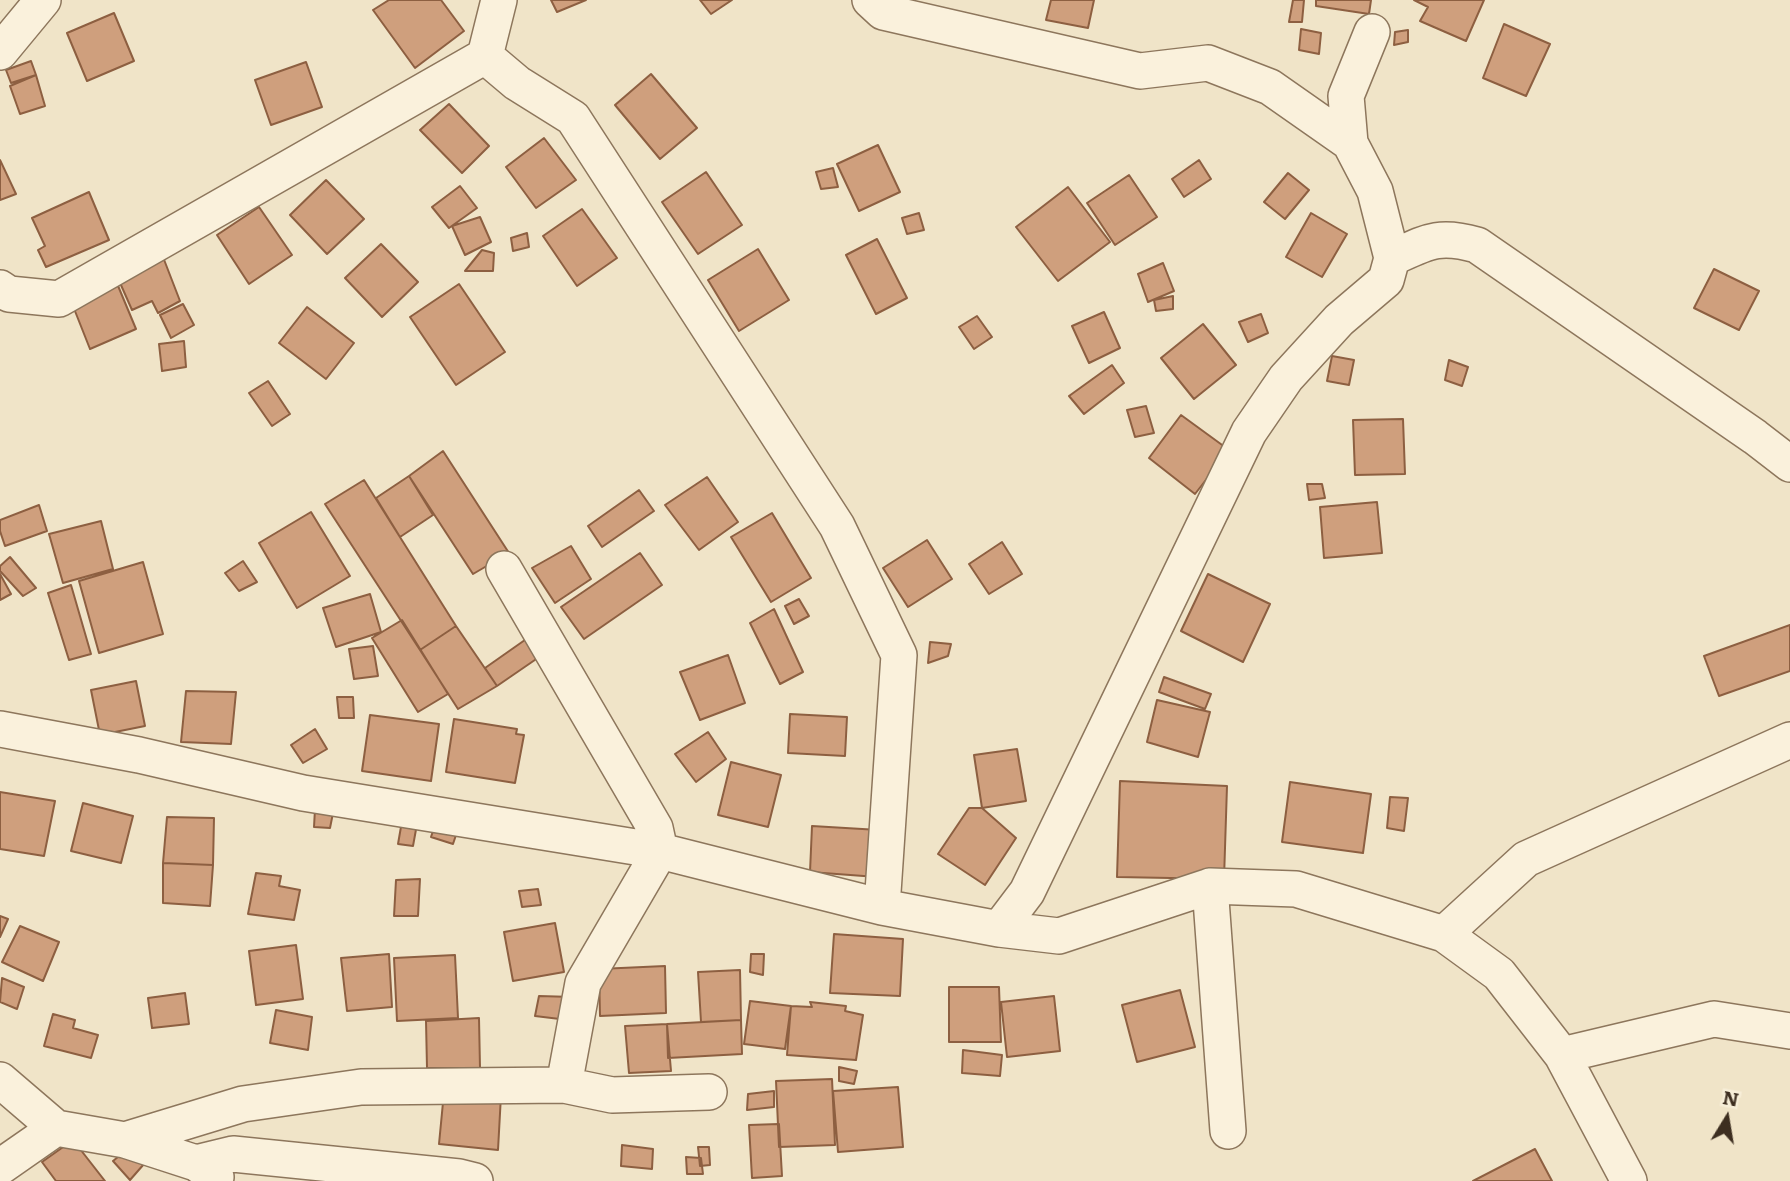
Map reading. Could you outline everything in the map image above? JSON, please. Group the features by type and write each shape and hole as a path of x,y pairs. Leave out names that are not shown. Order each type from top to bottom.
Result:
{"street":[{"path":"0,51 43,0"},
{"path":"0,288 9,294 59,299 485,56 499,0"},
{"path":"870,0 883,12 1140,71 1208,63 1270,88 1350,143"},
{"path":"999,929 1027,892 1249,432 1286,378 1339,320 1385,280 1392,258 1376,191 1350,143 1346,96 1372,32"},
{"path":"485,56 517,83 573,118 837,526 899,655 882,907"},
{"path":"1392,258 1430,240 1454,238 1477,245 1790,464"},
{"path":"504,569 655,828 660,851 583,983 564,1086"},
{"path":"0,729 139,755 303,793 660,851 882,907 999,929 1059,936 1210,886 1296,889 1444,934 1499,974 1562,1055 1629,1181"},
{"path":"1444,934 1526,859 1790,740"},
{"path":"1210,886 1228,1131"},
{"path":"1562,1055 1714,1019 1790,1031"},
{"path":"0,1080 55,1128 125,1140 209,1172 233,1154 459,1177 475,1181"},
{"path":"125,1140 243,1104 361,1087 564,1086 612,1095 709,1092"},
{"path":"0,1167 55,1128"}],"building":[{"path":"389,0 441,0 464,31 415,68 373,10"},
{"path":"551,0 586,0 557,12"},
{"path":"700,0 732,0 711,14"},
{"path":"1051,0 1094,0 1088,28 1046,20"},
{"path":"1293,0 1304,0 1302,22 1289,22"},
{"path":"1316,0 1371,0 1369,14 1316,6"},
{"path":"1414,0 1484,0 1466,41 1420,21 1428,7"},
{"path":"114,13 134,61 87,81 67,33"},
{"path":"1504,24 1550,44 1526,96 1483,78"},
{"path":"1301,29 1321,33 1319,54 1299,50"},
{"path":"1408,30 1408,42 1394,45 1395,32"},
{"path":"31,61 36,75 11,83 6,70"},
{"path":"306,62 322,107 271,125 255,80"},
{"path":"651,74 697,128 660,159 615,105"},
{"path":"36,75 45,106 20,114 10,86"},
{"path":"449,104 489,146 462,173 420,130"},
{"path":"544,138 576,180 536,208 506,167"},
{"path":"878,145 900,192 859,211 837,164"},
{"path":"0,160 16,194 0,200"},
{"path":"1199,160 1211,179 1184,197 1172,179"},
{"path":"833,168 838,187 821,189 816,172"},
{"path":"706,172 742,225 698,254 662,202"},
{"path":"1288,173 1309,190 1285,219 1264,202"},
{"path":"1129,175 1157,217 1115,245 1087,203"},
{"path":"326,180 364,219 327,254 290,215"},
{"path":"460,186 477,208 449,228 432,207"},
{"path":"1068,187 1110,242 1058,281 1016,227"},
{"path":"89,192 109,240 46,267 38,250 45,246 32,218"},
{"path":"259,207 292,255 249,284 217,235"},
{"path":"582,209 617,258 577,286 543,236"},
{"path":"919,213 924,230 907,234 902,218"},
{"path":"1311,213 1347,234 1322,277 1286,257"},
{"path":"480,217 491,242 465,255 452,226"},
{"path":"527,233 529,247 513,251 511,238"},
{"path":"877,239 907,298 876,314 846,255"},
{"path":"381,244 418,282 382,317 345,278"},
{"path":"758,249 789,300 739,331 708,280"},
{"path":"482,250 494,253 493,271 465,271"},
{"path":"163,257 180,301 158,313 152,301 132,310 117,276"},
{"path":"1163,263 1174,291 1148,302 1138,274"},
{"path":"1714,269 1759,291 1739,330 1694,308"},
{"path":"116,281 136,329 90,349 71,301"},
{"path":"459,284 505,352 456,385 410,317"},
{"path":"1173,296 1173,309 1156,311 1154,300"},
{"path":"183,304 194,325 171,338 160,315"},
{"path":"307,307 354,343 326,379 279,343"},
{"path":"1104,312 1120,348 1089,363 1072,326"},
{"path":"1261,314 1268,333 1248,342 1239,322"},
{"path":"977,316 992,337 974,349 959,327"},
{"path":"1203,324 1236,365 1194,399 1161,358"},
{"path":"184,341 186,367 162,371 159,344"},
{"path":"1332,356 1354,360 1349,385 1327,381"},
{"path":"1449,360 1468,367 1462,386 1445,380"},
{"path":"1112,365 1124,383 1084,414 1069,396"},
{"path":"268,381 290,414 272,426 249,393"},
{"path":"1146,406 1154,433 1135,437 1127,410"},
{"path":"1181,415 1229,450 1195,494 1149,458"},
{"path":"1403,419 1405,474 1355,475 1353,420"},
{"path":"443,451 509,553 473,574 409,476"},
{"path":"409,476 433,515 400,537 376,498"},
{"path":"707,477 738,522 699,550 665,505"},
{"path":"364,480 456,626 420,650 325,504"},
{"path":"1307,484 1322,484 1325,498 1309,500"},
{"path":"639,490 654,511 602,547 588,526"},
{"path":"1377,502 1382,553 1324,558 1320,507"},
{"path":"39,505 47,531 5,546 0,520"},
{"path":"311,512 350,576 297,608 259,543"},
{"path":"772,513 811,578 771,602 731,537"},
{"path":"101,521 113,569 63,583 49,534"},
{"path":"927,540 952,579 908,607 883,568"},
{"path":"1002,542 1022,574 989,594 969,564"},
{"path":"571,546 591,579 555,603 532,568"},
{"path":"640,553 662,585 584,639 561,607"},
{"path":"10,557 36,588 23,596 0,571 0,566"},
{"path":"243,561 257,582 239,591 225,573"},
{"path":"143,562 163,634 99,653 79,581"},
{"path":"0,574 11,594 0,600"},
{"path":"1208,574 1270,604 1243,662 1181,631"},
{"path":"71,585 91,654 69,660 48,593"},
{"path":"370,594 381,632 336,647 323,608"},
{"path":"799,599 809,616 794,624 785,606"},
{"path":"774,609 803,672 780,684 750,623"},
{"path":"402,620 448,694 418,712 372,638"},
{"path":"1790,625 1790,671 1719,696 1704,656"},
{"path":"456,626 497,686 458,709 420,650"},
{"path":"532,635 545,653 497,686 485,668"},
{"path":"930,642 951,644 948,656 928,663"},
{"path":"373,646 378,676 354,679 349,649"},
{"path":"728,655 745,703 700,720 680,672"},
{"path":"1164,677 1211,694 1205,709 1159,692"},
{"path":"136,681 145,726 100,735 91,690"},
{"path":"186,691 236,692 231,744 181,742"},
{"path":"337,697 353,697 354,718 339,718"},
{"path":"1157,700 1210,712 1198,757 1147,742"},
{"path":"790,714 847,717 845,756 788,753"},
{"path":"370,715 439,724 431,781 362,771"},
{"path":"454,719 517,729 516,734 524,735 515,783 446,772"},
{"path":"315,729 327,749 303,763 291,745"},
{"path":"708,732 726,759 696,782 675,754"},
{"path":"1017,749 1026,801 982,808 974,755"},
{"path":"731,762 781,775 768,827 718,815"},
{"path":"1120,781 1227,786 1224,879 1117,877"},
{"path":"1290,782 1371,794 1363,853 1282,842"},
{"path":"0,792 55,801 44,856 0,849"},
{"path":"1390,797 1408,798 1404,831 1387,828"},
{"path":"83,803 133,816 121,863 71,851"},
{"path":"969,808 982,808 1016,838 985,885 938,854"},
{"path":"315,809 333,813 330,828 314,827"},
{"path":"167,817 214,818 213,865 163,863"},
{"path":"402,821 417,824 413,846 398,844"},
{"path":"436,822 458,829 453,844 431,837"},
{"path":"812,826 879,830 877,877 810,872"},
{"path":"163,863 213,865 210,906 163,903"},
{"path":"256,873 281,876 279,886 300,890 294,920 248,914"},
{"path":"420,879 418,916 394,916 396,880"},
{"path":"538,889 541,905 522,907 519,891"},
{"path":"0,916 8,919 0,937"},
{"path":"555,923 564,972 513,981 504,932"},
{"path":"20,926 59,942 43,981 2,962"},
{"path":"834,934 903,939 900,996 830,993"},
{"path":"296,945 303,999 256,1005 249,951"},
{"path":"389,954 392,1007 347,1011 341,958"},
{"path":"751,954 764,954 763,975 750,972"},
{"path":"455,955 458,1018 397,1021 394,958"},
{"path":"665,966 666,1013 600,1016 599,969"},
{"path":"740,970 741,1020 701,1022 698,972"},
{"path":"2,978 24,987 17,1009 0,1002"},
{"path":"949,987 999,987 1001,1042 949,1042"},
{"path":"1180,990 1195,1047 1137,1062 1122,1005"},
{"path":"185,993 189,1024 152,1028 148,998"},
{"path":"539,996 573,997 568,1020 535,1016"},
{"path":"1054,996 1060,1051 1007,1057 1001,1002"},
{"path":"750,1001 791,1006 785,1049 744,1044"},
{"path":"810,1002 846,1006 845,1011 863,1015 856,1060 787,1055 791,1006 812,1007"},
{"path":"276,1010 312,1017 308,1050 270,1043"},
{"path":"53,1014 75,1020 73,1028 98,1035 91,1058 44,1046"},
{"path":"479,1018 480,1068 427,1068 426,1021"},
{"path":"741,1020 742,1054 668,1058 667,1024"},
{"path":"667,1024 671,1071 629,1073 625,1026"},
{"path":"963,1050 1002,1055 1000,1076 962,1073"},
{"path":"839,1067 857,1071 854,1084 839,1081"},
{"path":"832,1079 835,1145 779,1147 776,1081"},
{"path":"898,1087 903,1147 838,1152 833,1091"},
{"path":"774,1091 774,1107 747,1110 748,1094"},
{"path":"444,1092 501,1095 498,1150 439,1144"},
{"path":"779,1124 782,1176 752,1178 749,1125"},
{"path":"73,1140 105,1181 56,1181 42,1162"},
{"path":"622,1145 653,1149 652,1169 621,1166"},
{"path":"698,1147 709,1147 710,1165 700,1166"},
{"path":"129,1148 144,1164 130,1180 113,1161"},
{"path":"1535,1149 1552,1181 1473,1181"},
{"path":"686,1157 701,1158 703,1174 687,1174"}]}
